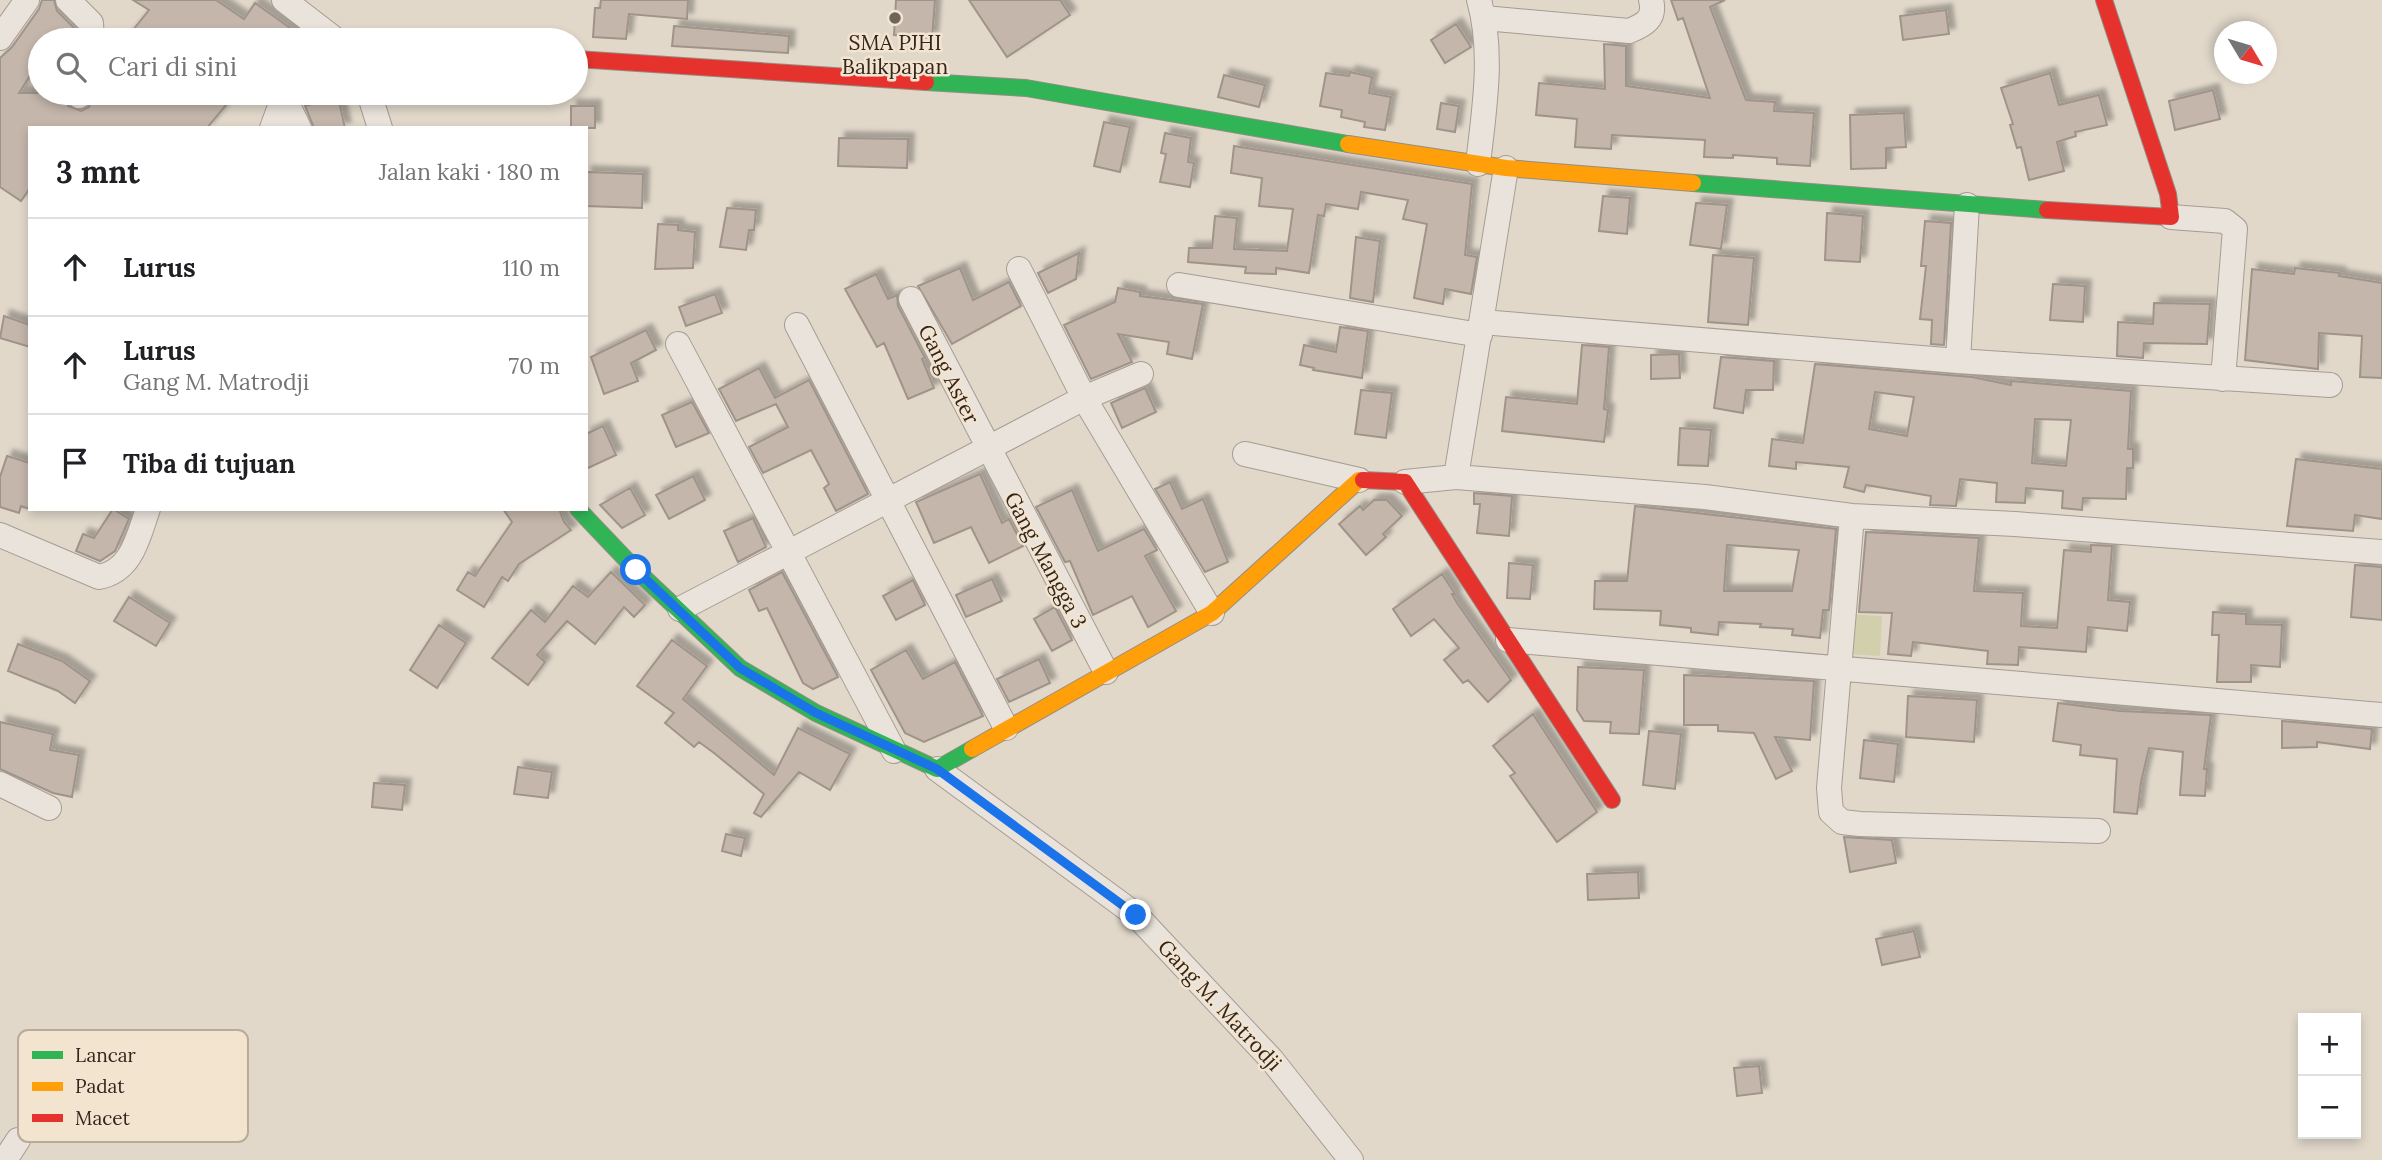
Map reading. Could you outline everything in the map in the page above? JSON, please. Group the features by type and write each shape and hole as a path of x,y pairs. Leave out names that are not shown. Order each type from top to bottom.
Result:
{"street":[{"path":"0,38 27,0"},
{"path":"68,0 91,23 91,28"},
{"path":"284,0 317,28"},
{"path":"1478,164 1488,76 1481,9 1629,31 1646,24 1652,13 1651,0"},
{"path":"2104,0 2168,194 2171,217"},
{"path":"588,60 1026,88 1256,130 1506,168 1966,205 2225,221 2235,229 2223,379"},
{"path":"273,126 280,105"},
{"path":"289,105 298,126"},
{"path":"373,105 379,126"},
{"path":"1457,477 1506,168"},
{"path":"1958,361 1966,205"},
{"path":"1019,269 1084,398 1212,613"},
{"path":"1179,285 1481,328 2330,385"},
{"name":"Gang Aster","path":"911,299 986,449"},
{"path":"797,325 1006,728"},
{"path":"678,344 894,752"},
{"path":"680,609 1084,398 1141,374"},
{"name":"Gang Mangga 3","path":"986,449 1106,672"},
{"path":"1245,454 1359,480 1405,482 1457,477 1705,497 1852,516 2382,552"},
{"path":"580,511 740,668 816,713 894,752 937,769 1212,613 1359,480"},
{"path":"1405,482 1612,800"},
{"path":"0,535 99,577 112,575 122,567 133,549 147,511"},
{"path":"1852,516 1829,788 1831,813 1842,822 2098,831"},
{"path":"1508,640 1839,671 2382,715"},
{"name":"Gang M. Matrodji","path":"937,769 1136,915 1272,1060 1351,1160"},
{"path":"0,784 49,808"}],"shaded area":[{"path":"1847,614 1882,616 1880,656 1845,654"}],"building":[{"path":"42,0 54,0 57,11 74,28 28,28 28,79 19,93 28,93 28,105 68,105 81,111 90,105 226,105 209,126 28,126 28,191 21,201 0,187 0,58 12,47 39,9"},
{"path":"133,0 216,0 244,19 255,3 290,28 135,28 149,10"},
{"path":"601,0 688,0 687,19 629,14 626,39 593,37 595,8 600,8"},
{"path":"896,0 935,0 932,38 894,35"},
{"path":"969,0 1060,0 1070,15 1007,57"},
{"path":"1671,0 1725,0 1710,7 1746,100 1775,102 1774,111 1814,113 1810,166 1777,164 1777,158 1733,155 1733,158 1704,157 1705,140 1612,135 1611,149 1575,147 1577,119 1536,115 1539,83 1605,89 1604,44 1626,46 1626,86 1710,98 1683,18 1678,20"},
{"path":"1946,10 1949,34 1903,40 1900,16"},
{"path":"1456,24 1471,47 1445,63 1431,40"},
{"path":"674,26 789,36 788,53 672,46"},
{"path":"1350,72 1372,77 1369,93 1391,97 1385,130 1364,127 1365,122 1341,117 1342,110 1320,106 1326,73 1349,76"},
{"path":"2050,73 2059,105 2099,95 2107,125 2075,132 2076,136 2057,142 2064,171 2029,180 2021,147 2017,148 2010,125 2013,124 2001,88"},
{"path":"1224,75 1265,85 1259,107 1218,97"},
{"path":"2213,90 2220,119 2175,130 2169,101"},
{"path":"1441,103 1459,106 1455,132 1437,129"},
{"path":"340,105 345,126 313,126 305,106"},
{"path":"571,106 595,106 595,128 571,126"},
{"path":"1904,113 1906,147 1886,148 1886,168 1851,169 1850,115"},
{"path":"1104,122 1130,127 1120,172 1094,166"},
{"path":"1165,133 1191,138 1188,162 1194,163 1190,187 1160,182 1166,154 1161,153"},
{"path":"839,138 908,139 907,168 838,166"},
{"path":"1234,146 1472,184 1465,255 1477,257 1471,294 1445,289 1443,304 1414,298 1427,224 1403,219 1408,200 1361,192 1358,209 1326,204 1324,216 1318,215 1309,273 1276,268 1276,274 1245,273 1246,267 1188,262 1189,248 1212,248 1215,216 1237,218 1234,249 1287,251 1293,209 1259,206 1262,178 1231,173"},
{"path":"588,172 643,174 642,208 588,206"},
{"path":"1603,196 1630,198 1627,234 1599,231"},
{"path":"1696,203 1727,205 1721,249 1690,245"},
{"path":"727,208 756,210 754,230 749,230 746,250 720,247"},
{"path":"1827,213 1863,216 1860,262 1825,260"},
{"path":"1925,221 1951,223 1944,345 1931,344 1932,320 1920,319 1926,266 1921,266"},
{"path":"658,224 678,225 678,230 695,232 693,268 655,269"},
{"path":"1356,237 1380,241 1373,302 1350,298"},
{"path":"1079,253 1076,279 1048,293 1038,273"},
{"path":"1713,255 1754,258 1748,325 1708,322"},
{"path":"960,268 973,300 1009,282 1021,306 952,344 918,286"},
{"path":"2295,268 2340,273 2339,276 2382,283 2382,378 2360,377 2362,336 2319,333 2318,369 2245,360 2252,269 2294,274"},
{"path":"876,274 888,299 897,295 898,306 925,358 922,359 934,388 908,399 884,343 877,347 845,289"},
{"path":"2053,284 2085,286 2083,322 2050,320"},
{"path":"1118,288 1140,292 1140,296 1203,304 1192,359 1167,354 1169,342 1118,334 1132,362 1091,379 1064,325 1115,302"},
{"path":"715,294 722,313 686,326 679,307"},
{"path":"2154,303 2210,304 2207,344 2144,343 2143,358 2117,356 2118,322 2153,324"},
{"path":"4,316 28,324 28,346 0,338"},
{"path":"1340,327 1368,331 1362,378 1313,370 1314,368 1300,365 1304,345 1336,352"},
{"path":"646,330 656,350 631,363 638,381 604,394 591,357"},
{"path":"1582,345 1609,347 1604,409 1608,410 1604,442 1502,431 1506,397 1577,404"},
{"path":"1679,354 1680,378 1651,379 1651,355"},
{"path":"1721,357 1774,361 1773,390 1746,390 1743,413 1714,408"},
{"path":"1815,364 1972,377 2011,385 2011,381 2131,391 2128,449 2133,449 2133,468 2127,468 2126,499 2083,498 2082,510 2062,508 2063,491 2026,488 2025,503 1996,502 1997,483 1960,479 1956,506 1930,505 1931,496 1866,485 1864,492 1844,487 1849,467 1796,462 1796,469 1769,466 1772,439 1803,443","holes":["1875,392 1914,397 1907,436 1869,429","2035,419 2071,420 2066,466 2032,463"]},
{"path":"759,368 775,398 809,380 868,494 836,511 824,488 829,484 811,450 763,473 749,447 788,427 776,404 736,421 719,389"},
{"path":"1145,388 1156,412 1122,428 1111,403"},
{"path":"1361,390 1392,393 1386,438 1355,434"},
{"path":"692,402 709,433 676,447 662,415"},
{"path":"603,426 616,455 588,468 588,433"},
{"path":"1680,428 1711,430 1708,466 1678,465"},
{"path":"7,456 28,462 28,508 21,506 19,513 0,507 0,477"},
{"path":"2296,459 2382,469 2382,519 2355,515 2353,531 2287,526"},
{"path":"980,474 1002,523 1009,519 1023,546 989,563 971,527 934,543 916,502"},
{"path":"693,476 705,500 669,519 656,495"},
{"path":"1170,482 1182,509 1203,499 1228,562 1205,572 1155,489"},
{"path":"630,488 645,515 622,528 600,505"},
{"path":"1072,490 1098,551 1144,529 1157,550 1145,556 1176,611 1148,627 1132,596 1093,615 1070,561 1065,562 1036,507"},
{"path":"1474,493 1512,496 1509,536 1477,533 1480,504 1474,504"},
{"path":"1374,500 1387,500 1402,516 1383,534 1386,537 1366,555 1339,524 1360,506 1363,510"},
{"path":"1635,506 1836,529 1829,610 1823,610 1820,638 1792,635 1793,629 1719,622 1718,635 1691,632 1691,628 1660,625 1661,611 1594,609 1595,581 1627,581","holes":["1727,545 1799,550 1792,591 1724,591"]},
{"path":"112,511 129,519 115,551 100,561 76,551 83,534 94,538"},
{"path":"504,511 560,511 571,530 519,564 508,581 502,577 484,607 457,590 468,572 475,576 512,522"},
{"path":"753,518 766,547 738,562 724,531"},
{"path":"1866,532 1979,538 1974,591 2023,593 2021,626 2057,628 2064,550 2091,552 2091,545 2112,546 2108,600 2130,602 2127,631 2088,627 2086,652 2019,647 2018,665 1987,664 1988,651 1913,642 1911,656 1888,654 1892,613 1859,612"},
{"path":"1509,563 1533,565 1530,599 1507,598"},
{"path":"2355,565 2382,567 2382,620 2351,617"},
{"path":"611,572 645,605 634,617 624,607 595,644 567,621 537,655 545,662 528,685 492,658 531,610 545,622 573,586 588,597"},
{"path":"782,572 838,677 813,689 803,683 767,608 759,611 749,590"},
{"path":"1442,574 1455,594 1452,594 1457,603 1511,680 1488,702 1468,680 1463,683 1444,660 1459,648 1434,619 1411,636 1393,609"},
{"path":"992,579 1002,601 966,617 956,595"},
{"path":"913,580 925,605 896,620 883,596"},
{"path":"129,597 170,623 156,646 114,621"},
{"path":"1055,607 1072,640 1052,651 1034,619"},
{"path":"2213,612 2246,614 2246,624 2282,625 2280,667 2251,665 2251,682 2217,682 2219,635 2212,635"},
{"path":"439,625 466,643 437,688 410,670"},
{"path":"672,640 707,666 683,699 774,775 798,728 850,754 830,790 799,772 761,817 754,813 764,794 699,742 694,747 665,723 674,713 637,686"},
{"path":"18,644 62,661 90,681 75,703 58,691 8,671"},
{"path":"906,650 923,679 955,662 983,716 924,742 905,733 871,670"},
{"path":"1039,659 1050,683 1009,702 997,679"},
{"path":"1578,667 1644,670 1639,734 1610,733 1611,722 1584,721 1577,710"},
{"path":"1684,675 1814,681 1810,740 1775,737 1792,771 1776,779 1754,733 1718,731 1718,725 1684,725"},
{"path":"1908,696 1977,700 1974,742 1906,737"},
{"path":"2058,703 2120,711 2211,715 2204,769 2207,769 2205,796 2180,795 2183,752 2149,748 2137,814 2114,812 2117,759 2080,755 2081,745 2053,741"},
{"path":"1533,714 1597,812 1557,842 1510,776 1515,773 1493,746"},
{"path":"2282,721 2372,729 2370,749 2317,742 2317,747 2282,748"},
{"path":"0,722 53,734 50,750 79,755 72,797 53,793 0,769"},
{"path":"1649,731 1681,734 1675,789 1643,785"},
{"path":"1864,740 1898,744 1894,782 1860,778"},
{"path":"518,767 552,772 548,798 514,794"},
{"path":"374,783 405,785 402,810 372,807"},
{"path":"726,834 745,838 741,856 722,851"},
{"path":"1844,837 1892,840 1896,863 1850,872"},
{"path":"1638,872 1639,898 1588,900 1587,874"},
{"path":"1914,931 1920,957 1882,965 1876,939"},
{"path":"1759,1066 1762,1093 1737,1096 1734,1068"}],"traffic: fast":[{"path":"926,82 1026,88 1348,144"},
{"path":"1693,183 2047,210"},
{"path":"580,511 636,570 740,668 816,713 937,769 972,749"}],"traffic: slow":[{"path":"1348,144 1506,168 1693,183"},
{"path":"972,749 1212,613 1359,480 1363,480"}],"traffic: jam":[{"path":"2047,210 2171,217 2168,194 2104,0"},
{"path":"588,60 926,82"},
{"path":"1363,480 1405,482 1612,800"}],"place":[{"name":"SMA PJHI Balikpapan","path":"895,18"}],"route":[{"path":"636,570 740,668 816,713 894,752 937,769 1136,915"}]}
